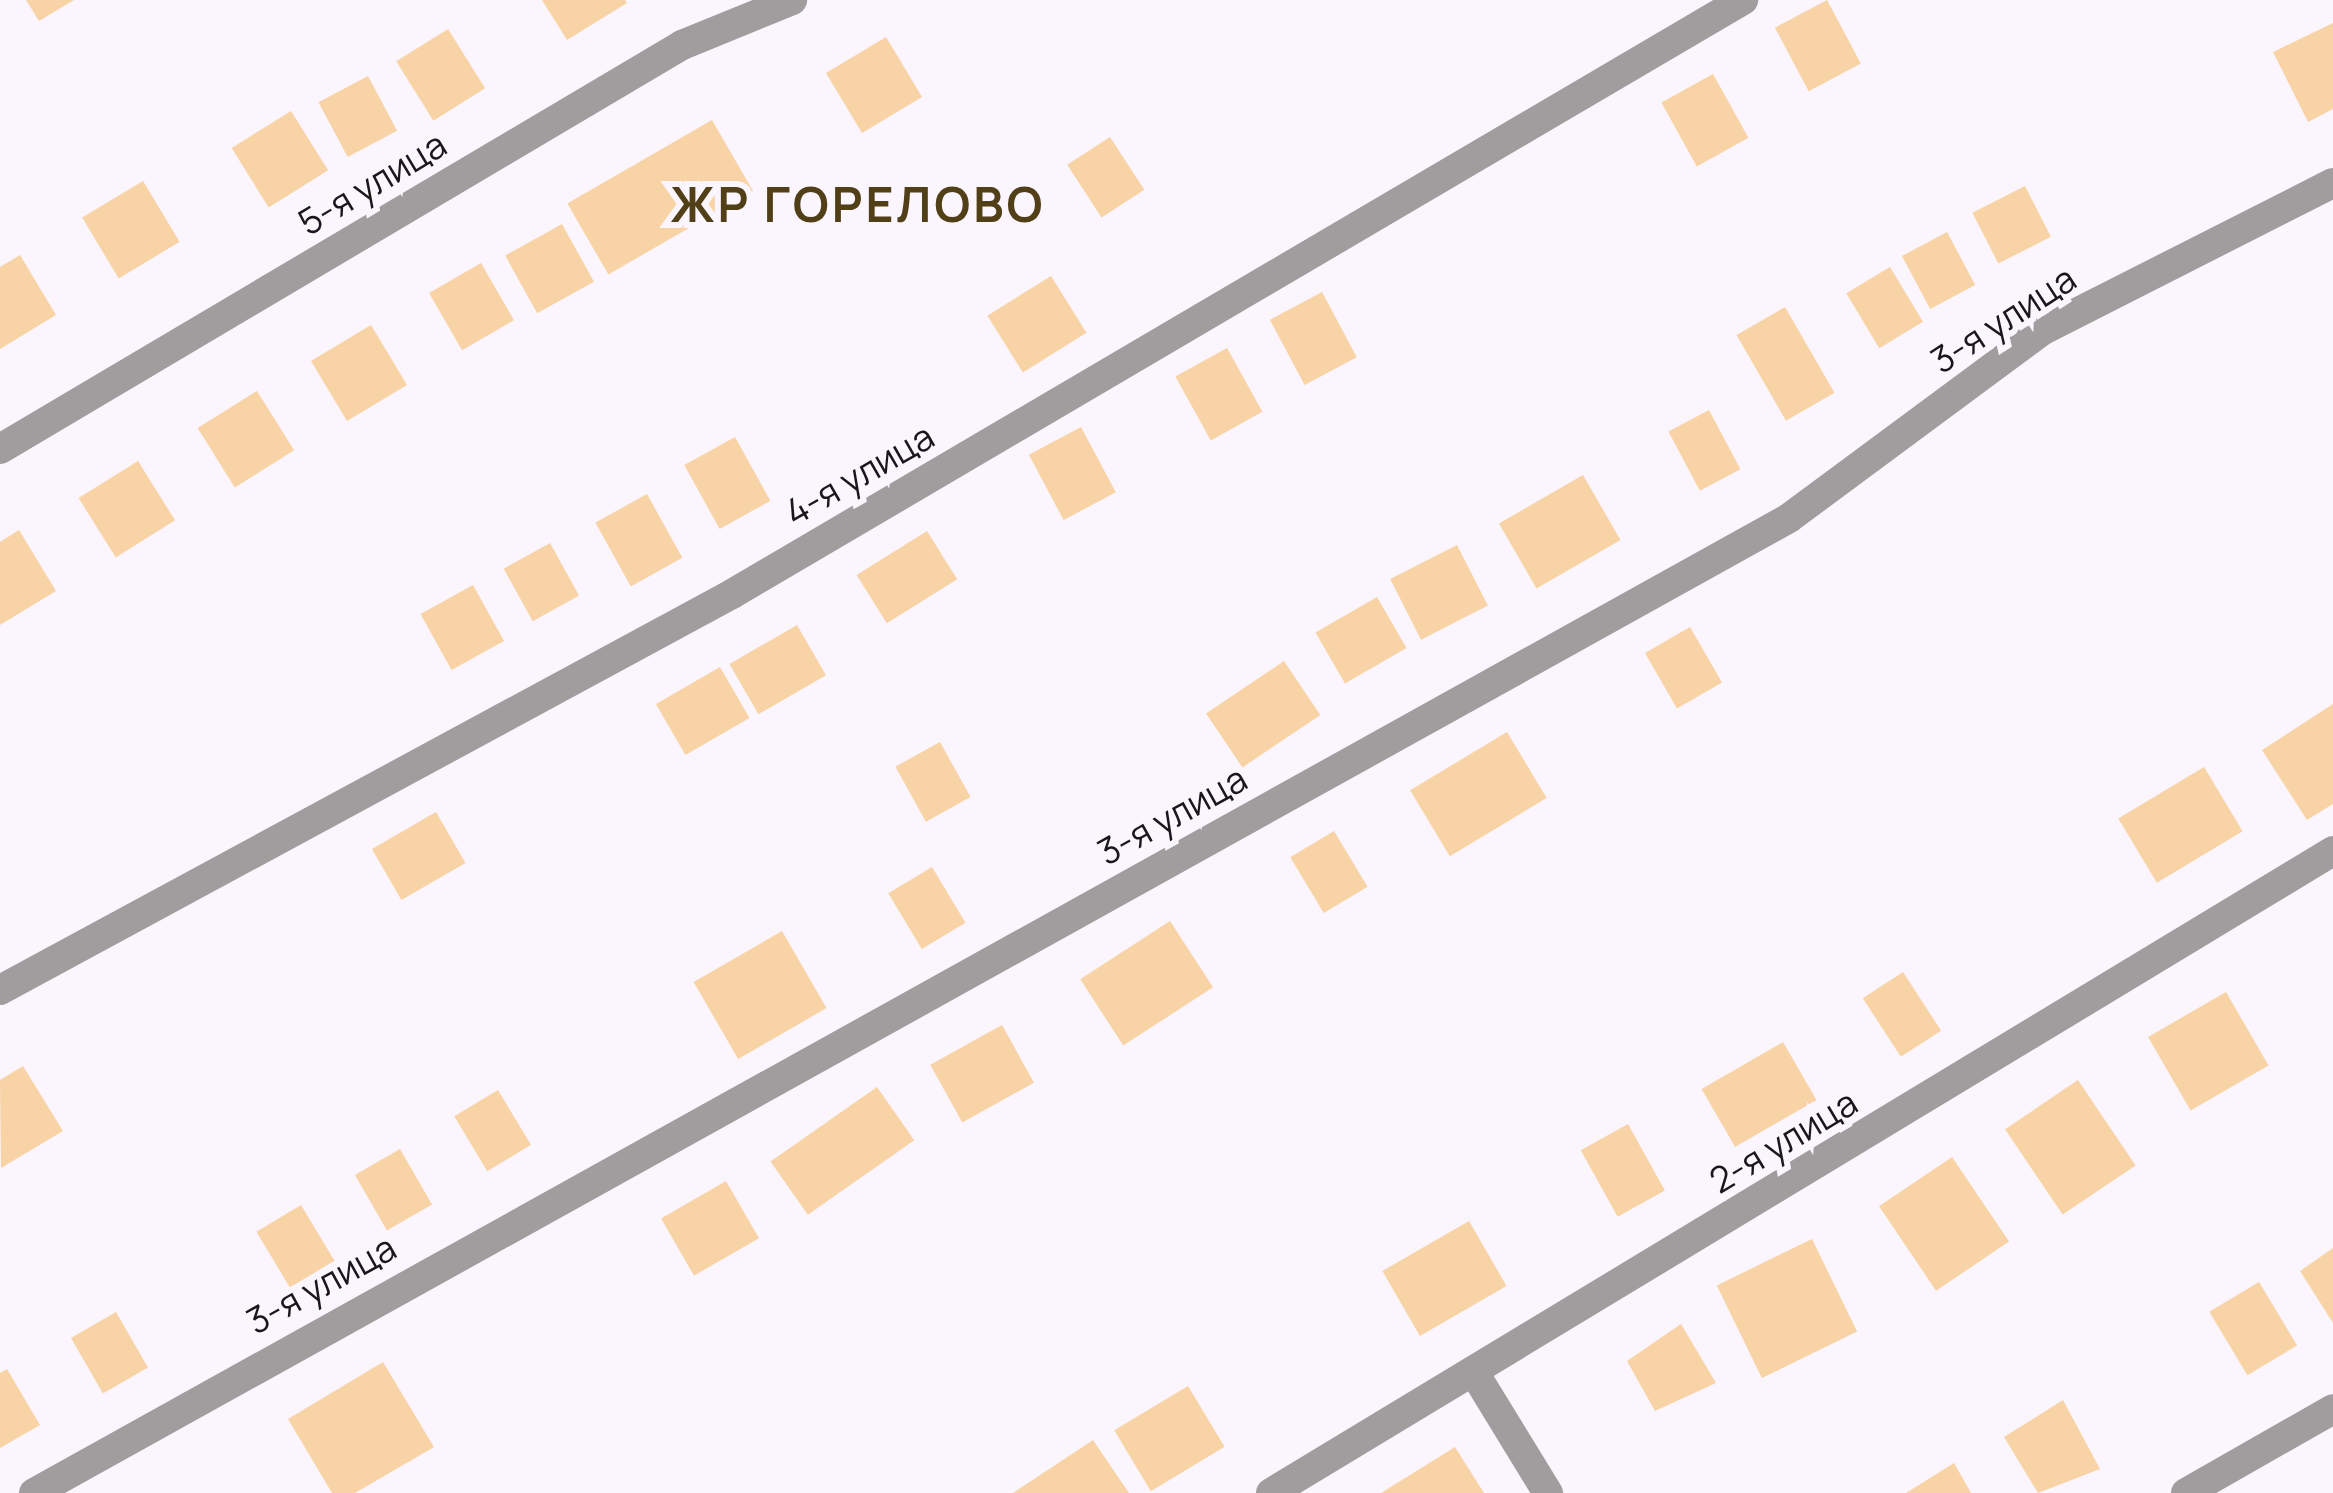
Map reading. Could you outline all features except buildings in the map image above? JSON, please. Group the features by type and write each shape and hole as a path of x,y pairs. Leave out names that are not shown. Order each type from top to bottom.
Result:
{"street":[{"name":"5-я улица","path":"0,449 682,45 792,0"},
{"name":"4-я улица","path":"0,990 732,594 1743,0"},
{"name":"3-я улица","path":"34,1493 1789,518 2044,330 2333,183"},
{"name":"2-я улица","path":"1271,1493 1475,1374 2333,850"},
{"path":"1475,1374 1548,1493"},
{"path":"2186,1493 2333,1409"}],"district":[{"name":"ЖР ГОРЕЛОВО","path":"858,204"}]}
